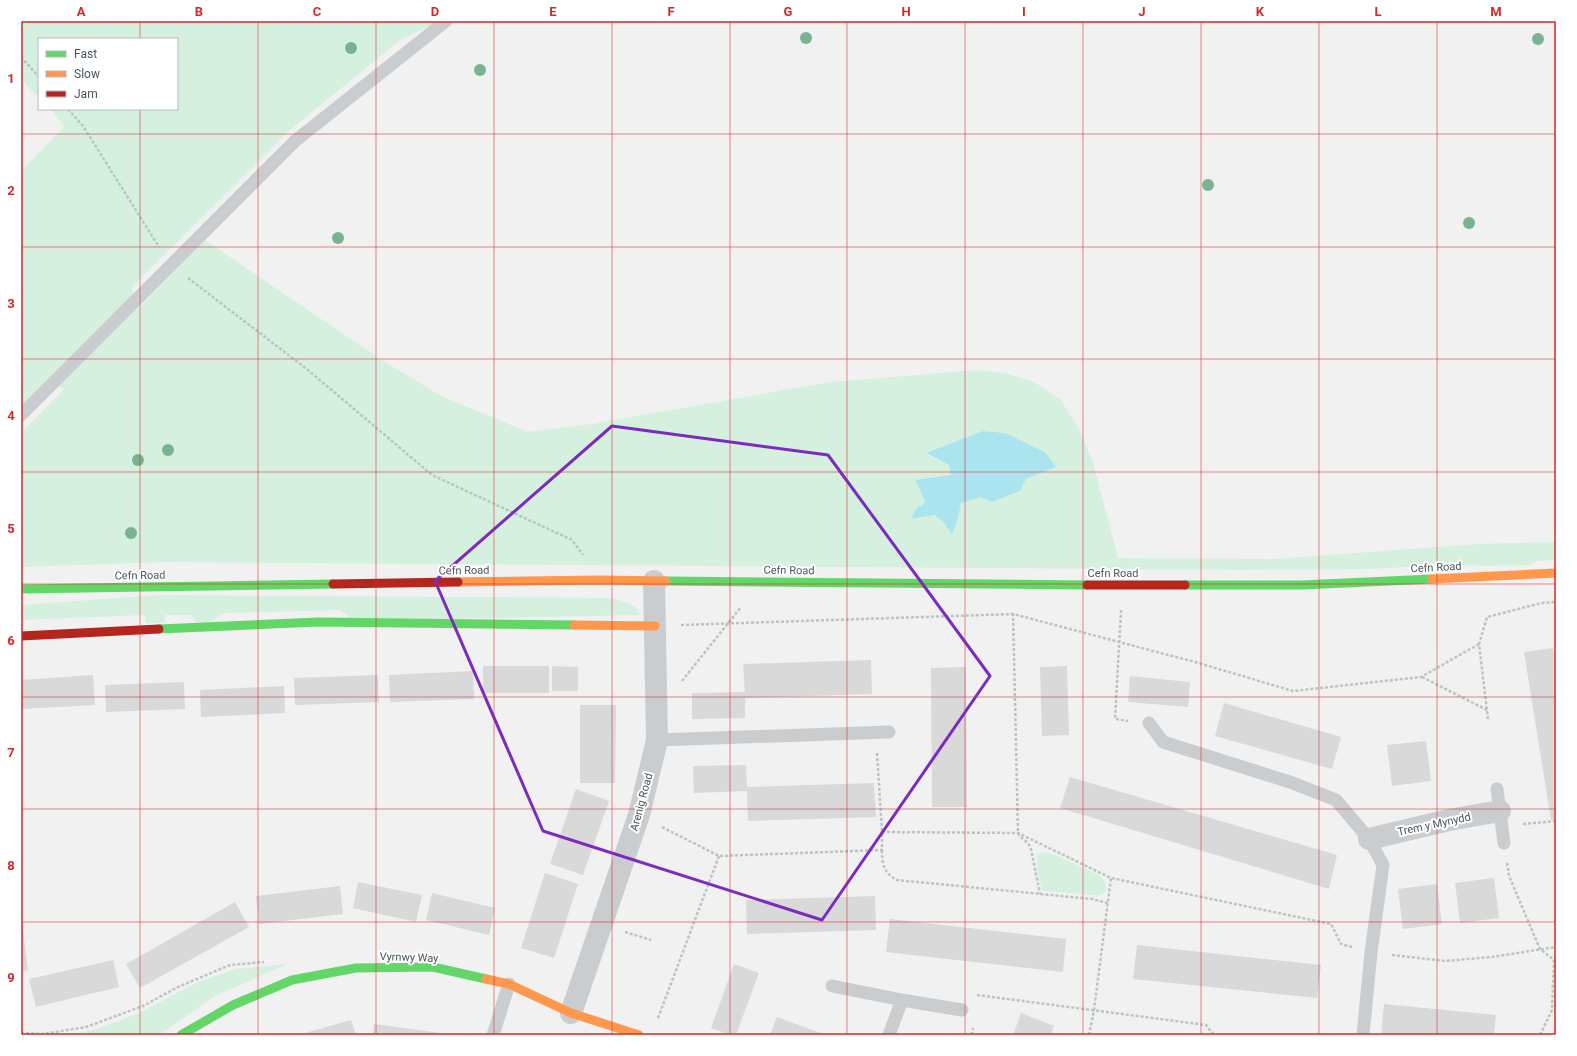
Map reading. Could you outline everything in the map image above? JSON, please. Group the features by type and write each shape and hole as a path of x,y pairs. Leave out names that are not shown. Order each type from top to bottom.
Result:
{"street":[{"name":"Cefn Road","path":"21,589 600,580 1123,585 1302,585 1556,573"},
{"name":"Arenig Road","path":"571,1013 639,815 657,740 654,581"},
{"path":"21,636 318,622 655,626"},
{"name":"Trem y Mynydd","path":"1369,839 1450,820 1501,818"},
{"name":"Vyrnwy Way","path":"181,1035 233,1005 292,980 356,968 433,967 509,984 571,1013 635,1034"}],"lane":[{"path":"21,415 295,141 446,21"},
{"path":"1149,724 1162,742 1290,782 1336,800 1369,839 1383,865 1371,952 1363,1035"},
{"path":"657,740 882,732"},
{"path":"1497,789 1504,843"},
{"path":"493,1035 509,984"},
{"path":"832,986 962,1010"},
{"path":"889,1035 902,1000"}],"path":[{"path":"21,57 38,76"},
{"path":"69,110 83,126 171,265 308,370 432,475 572,540 600,580"},
{"path":"680,682 761,582"},
{"path":"1013,584 1012,614 1018,833 1019,836 1029,842 1040,894"},
{"path":"1123,585 1115,719 1149,724"},
{"path":"1488,719 1478,644 1487,617 1556,602"},
{"path":"655,626 1012,614 1195,662 1293,691 1421,677 1478,644"},
{"path":"1421,677 1487,710"},
{"path":"882,732 882,863 885,872 898,880 1092,899 1108,903"},
{"path":"639,815 719,856 882,850"},
{"path":"1501,818 1556,821"},
{"path":"882,832 1018,833 1111,878 1332,924 1341,944 1371,952 1445,961 1556,947"},
{"path":"1504,843 1509,876 1540,949 1554,960 1552,1010 1540,1035"},
{"path":"657,1020 719,856"},
{"path":"1089,1035 1094,1010 1111,878"},
{"path":"21,1033 44,1034 86,1027 143,1006 178,986 230,965 270,962"},
{"path":"962,1010 975,995 1206,1025 1214,1035"},
{"path":"1552,1010 1556,1009"}],"highlighted area":[{"path":"612,426 828,455 990,676 822,920 543,831 435,581"}],"green space":[{"path":"21,21 441,21 400,40 289,131 132,287 136,311 205,240 380,359 443,397 528,432 591,424 831,382 978,370 1009,374 1034,382 1060,399 1078,427 1093,462 1118,558 1274,559 1478,544 1556,542 1556,560 1537,561 1530,565 1440,565 1371,569 1245,570 163,562 21,567 21,433 64,389 49,382 21,409 21,171 65,126 51,110 178,110 178,38 38,38 38,97 21,79","holes":["983,431 1005,433 1056,467 981,497 961,503 958,519 952,533 935,515 912,519 918,506 922,506 925,501 915,480 951,475 949,465 926,454"]},
{"path":"160,595 609,598 631,604 640,613 639,615 355,621 340,610 225,613 206,624 198,624 191,615 165,615 165,623 146,623 145,615 21,620 21,605"},
{"path":"1042,852 1050,853 1099,875 1105,882 1106,891 1101,895 1095,895 1043,891 1039,879 1037,864 1038,855"},
{"path":"287,964 215,996 159,1035 72,1035 96,1029 137,1014 196,983 235,969"}],"water":[{"path":"983,431 1005,433 1046,453 1056,467 1026,479 1020,491 992,502 981,497 961,503 958,519 952,534 944,523 935,515 911,519 918,506 922,506 925,501 915,480 951,475 949,465 926,453"}],"building":[{"path":"1553,648 1556,667 1556,819 1551,820 1524,652"},
{"path":"871,660 872,694 745,698 745,718 692,719 692,693 745,692 743,664"},
{"path":"483,666 549,666 549,693 483,693"},
{"path":"552,666 578,667 578,691 552,691"},
{"path":"1067,666 1069,735 1042,736 1040,667"},
{"path":"966,667 967,807 932,807 931,668"},
{"path":"473,671 474,699 390,702 389,675"},
{"path":"93,675 95,705 21,709 21,680"},
{"path":"378,675 379,702 295,705 294,678"},
{"path":"1130,676 1190,682 1188,707 1128,702"},
{"path":"184,682 185,709 106,712 105,685"},
{"path":"284,686 285,713 201,717 200,690"},
{"path":"1224,703 1341,737 1332,769 1215,736"},
{"path":"580,705 616,705 615,783 580,783"},
{"path":"1426,741 1431,781 1392,786 1387,745"},
{"path":"746,765 747,787 874,783 876,817 748,821 747,791 694,793 693,766"},
{"path":"1070,777 1337,855 1329,889 1060,808"},
{"path":"576,789 609,801 583,875 550,864"},
{"path":"545,873 578,884 554,958 521,948"},
{"path":"1494,878 1499,918 1460,923 1455,883"},
{"path":"358,882 422,895 416,922 353,908"},
{"path":"1437,884 1442,924 1403,929 1398,889"},
{"path":"340,886 343,914 259,924 256,896"},
{"path":"432,893 495,908 489,935 426,920"},
{"path":"875,896 876,930 747,934 746,900"},
{"path":"235,902 249,927 140,988 126,964"},
{"path":"21,915 28,970 21,971"},
{"path":"890,919 1066,939 1063,972 886,952"},
{"path":"1137,945 1321,965 1317,998 1133,979"},
{"path":"113,960 119,987 36,1007 29,979"},
{"path":"734,964 759,973 736,1035 731,1035 711,1028"},
{"path":"1384,1004 1496,1015 1494,1035 1381,1035"},
{"path":"1021,1013 1054,1026 1051,1035 1013,1035"},
{"path":"777,1017 826,1035 770,1035"},
{"path":"351,1020 356,1035 298,1035"},
{"path":"374,1024 448,1034 448,1035 373,1035"}],"traffic: fast":[{"path":"1185,585 1302,585 1432,579"},
{"path":"666,581 1087,585"},
{"path":"21,589 333,584"},
{"path":"159,629 318,622 574,625"},
{"path":"181,1035 233,1005 292,980 356,968 433,967 486,979"}],"traffic: slow":[{"path":"1432,579 1556,573"},
{"path":"458,582 600,580 666,581"},
{"path":"574,625 655,626"},
{"path":"486,979 509,984 571,1013 639,1035"}],"traffic: jam":[{"path":"333,584 458,582"},
{"path":"1087,585 1185,585"},
{"path":"21,636 159,629"}]}
